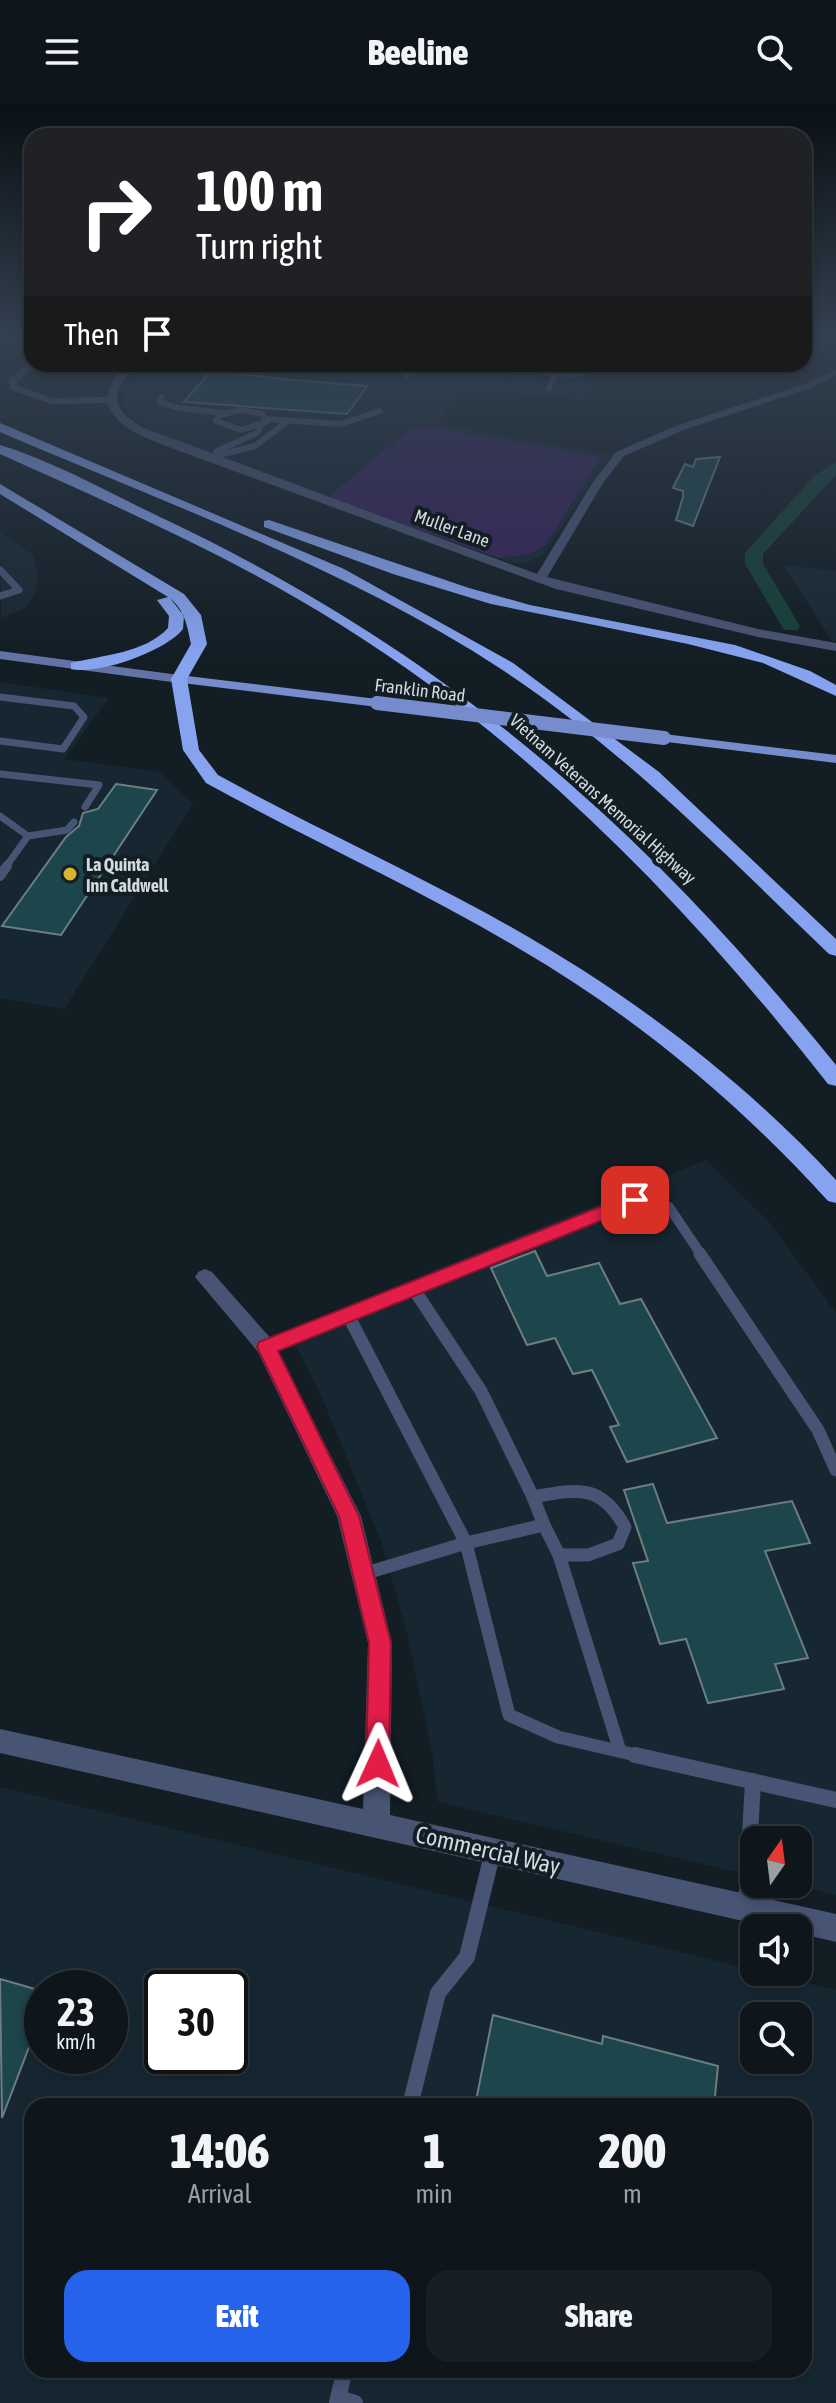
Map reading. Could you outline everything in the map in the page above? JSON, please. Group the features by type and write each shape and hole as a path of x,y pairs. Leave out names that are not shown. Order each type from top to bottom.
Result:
{"highway":[{"name":"Vietnam Veterans Memorial Highway","path":"40,443 339,572 507,666 653,776 836,950"},
{"path":"48,443 409,576 540,611 737,652 789,667 836,691"},
{"name":"Vietnam Veterans Memorial Highway","path":"0,449 171,526 333,614 404,660 523,748 626,842 704,919 777,1002 836,1079"},
{"path":"0,488 179,597 193,615 199,644 179,679 191,750 212,779 477,916 581,977 686,1052 807,1162 836,1195"},
{"path":"77,666 159,645 179,627 170,605 133,571"}],"main road":[{"name":"Franklin Road","path":"0,655 836,759"}],"street":[{"name":"Muller Lane","path":"175,443 540,579 758,633 836,647"},
{"path":"540,579 610,465 632,447 643,443"},
{"path":"205,1277 266,1347 349,1516 380,1643 376,1825"},
{"name":"Commercial Way","path":"0,1741 836,1928"}],"lane":[{"path":"212,457 217,451 234,443"},
{"path":"212,457 229,455 257,443"},
{"path":"0,596 19,590 2,574"},
{"path":"0,697 64,705 81,711 84,717 63,749 0,741"},
{"path":"0,774 99,785 85,807"},
{"path":"0,816 28,836 67,830 74,822"},
{"path":"0,876 28,836"},
{"path":"266,1347 635,1200 669,1207 818,1430 836,1470"},
{"path":"413,1288 481,1391 559,1555 620,1751"},
{"path":"348,1315 466,1543 509,1715 558,1737 836,1800"},
{"path":"533,1497 575,1489 595,1492 615,1505 625,1527 618,1544 588,1555 559,1555"},
{"path":"363,1574 466,1543 544,1525"},
{"path":"746,1908 753,1781"},
{"path":"412,2098 438,1993 467,1957 493,1851"},
{"path":"343,2401 344,2378"}],"shaded area":[{"path":"182,443 548,443 611,455 542,556 526,563 512,563"},
{"path":"393,443 523,443 601,457 546,544 530,554 498,558 328,497"},
{"path":"0,532 33,555 39,577 34,596 25,608 1,618"},
{"path":"783,565 836,571 836,641 832,641"},
{"path":"0,682 109,698 64,759 161,772 193,804 64,1009 0,998"},
{"path":"706,1160 770,1223 836,1313 836,1895 812,1890 812,1826 740,1826 740,1873 438,1802 432,1752 406,1629 381,1541 320,1393 288,1330"},
{"path":"0,1787 740,1967 740,1986 812,1984 836,1990 836,2403 0,2403"}],"building":[{"path":"720,457 693,526 676,520 683,491 673,488 685,464 693,467 696,459"},
{"name":"La Quinta Inn Caldwell","path":"116,784 157,790 61,935 2,926 66,837 79,826 83,813 98,809"},
{"path":"535,1251 547,1276 599,1263 620,1304 641,1299 717,1438 627,1462 610,1427 619,1425 592,1370 573,1374 555,1338 527,1345 491,1268"},
{"path":"653,1484 667,1523 792,1501 810,1543 765,1551 808,1658 775,1664 784,1689 708,1703 686,1639 660,1644 633,1563 648,1561 624,1490"},
{"path":"0,1979 24,1986 24,2060 2,2118"},
{"path":"493,2015 602,2044 603,2036 718,2066 715,2098 477,2098"}],"waterway":[{"path":"791,626 754,564 754,553 820,479 836,467"}],"place":[{"name":"La Quinta Inn Caldwell","path":"70,874"}],"route":[{"path":"378,1764 380,1643 349,1516 266,1347 635,1200"}]}
